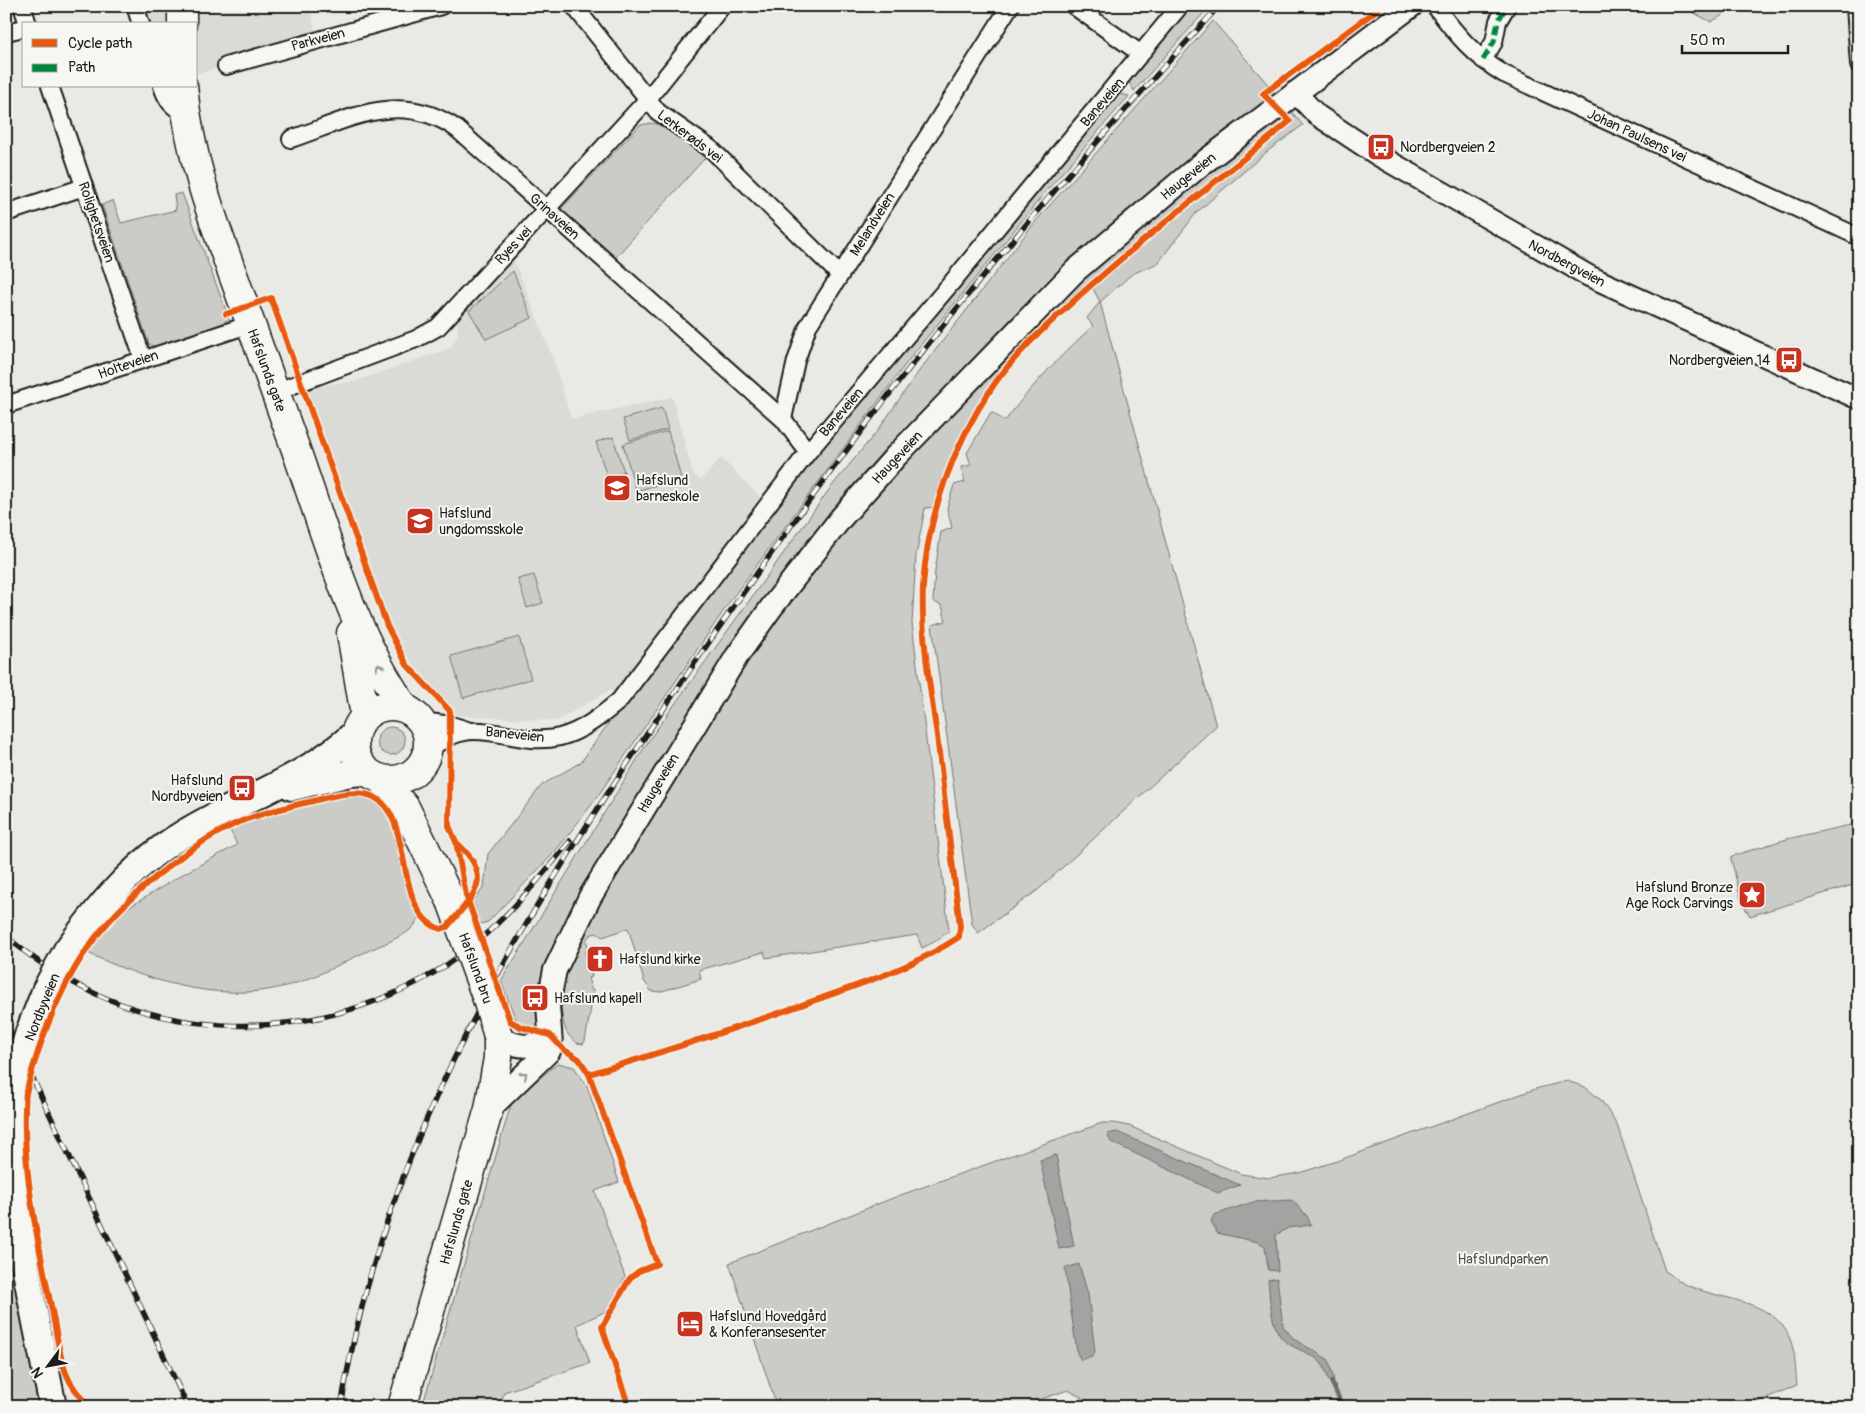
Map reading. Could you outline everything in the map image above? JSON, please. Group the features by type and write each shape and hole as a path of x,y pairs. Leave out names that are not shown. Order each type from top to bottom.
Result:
{"highway":[{"path":"182,6 182,22"},
{"name":"Hafslunds gate","path":"175,97 200,181 325,537 369,647 380,669 414,715"},
{"name":"Hafslunds gate","path":"325,537 355,651 360,724"},
{"path":"384,706 414,715 428,736 421,791 424,814 451,901 404,807 356,754 360,724 384,706"},
{"path":"374,775 392,780 404,778 425,758"},
{"name":"Hafslund bru","path":"451,901 498,1036"},
{"name":"Hafslunds gate","path":"402,1407 489,1109 498,1058 498,1036"}],"main road":[{"name":"Haugeveien","path":"489,1109 507,1089 545,1056 551,1044 548,1005 555,970 590,898 647,801 737,656 810,557 896,456 1069,277 1199,166 1411,6"},
{"name":"Nordbyveien","path":"53,1407 21,1243 11,1139 16,1080 29,1032 46,989 67,950 115,888 142,864 166,845 198,826 326,757 360,724"},
{"name":"Nordbyveien","path":"264,792 342,775 374,775"},
{"path":"498,1036 508,1042 525,1047 541,1042 550,1035"}],"street":[{"path":"22,6 27,22"},
{"path":"135,6 140,22"},
{"name":"Parkveien","path":"226,66 441,6"},
{"name":"Lerkerøds vei","path":"574,6 658,112 711,149 840,275"},
{"name":"Ryes vei","path":"275,392 416,339 432,331 444,321 647,100 722,6"},
{"name":"Melandveien","path":"783,419 796,361 808,326 1010,6"},
{"path":"1074,6 1141,54"},
{"name":"Baneveien","path":"414,715 467,730 538,739 573,733 604,714 627,691 808,452 1180,6"},
{"name":"Johan Paulsens vei","path":"1435,6 1454,32 1483,60 1523,83 1859,237"},
{"path":"1483,60 1494,42 1498,21 1507,6"},
{"path":"1855,6 1859,65"},
{"path":"6,32 22,28"},
{"name":"Rolighetsveien","path":"51,88 143,359"},
{"name":"Nordbergveien","path":"1295,92 1317,115 1376,154 1589,276 1859,398"},
{"name":"Grinaveien","path":"291,139 373,111 422,110 440,118 457,129 783,419"},
{"path":"6,213 84,187"},
{"name":"Holteveien","path":"6,405 250,324"},
{"path":"783,419 808,452"},
{"name":"Baneveien","path":"425,758 444,740 467,730"}],"shaded area":[{"path":"143,6 310,6 317,39 198,73 198,22 148,22"},
{"path":"512,256 553,358 571,419 672,397 693,474 701,480 721,458 760,497 627,680 614,694 611,689 557,721 457,715 450,711 407,665 387,626 304,391 326,385 356,381 450,348 458,336 457,314"},
{"path":"1117,1132 1240,1185 1218,1193 1111,1142 1107,1134"},
{"path":"1056,1155 1074,1246 1059,1249 1040,1160"},
{"path":"1292,1200 1307,1216 1311,1225 1288,1228 1276,1235 1278,1271 1268,1270 1265,1246 1258,1242 1217,1233 1211,1221 1214,1215 1253,1202"},
{"path":"1079,1264 1088,1294 1095,1352 1092,1356 1081,1360 1077,1353 1065,1268"},
{"path":"1277,1278 1283,1326 1294,1339 1329,1360 1334,1381 1329,1381 1320,1362 1309,1354 1290,1345 1280,1336 1272,1316 1268,1280"}],"green space":[{"path":"1180,6 1210,6 1134,91 1125,74"},
{"path":"1681,6 1722,6 1723,15 1711,22"},
{"path":"1213,21 1303,125 1269,150 1197,212 1158,263 1132,274 1100,302 1091,285 1038,335 1016,359 996,384 963,439 949,471 937,507 925,508 916,556 912,623 949,931 938,940 922,948 917,935 766,958 764,952 699,970 701,979 659,992 651,991 644,981 628,928 603,937 596,933 590,935 586,940 589,950 585,952 592,977 588,978 592,991 594,990 583,1044 577,1043 566,1030 562,1012 564,981 594,906 804,565 570,936 550,1035 521,1027 514,1015 501,981 649,740 831,487 879,429 913,379 1035,222"},
{"path":"1115,95 1129,96 1048,189 914,353 733,597 593,803 554,853 488,922 480,924 473,902 484,887 488,854 542,785 581,762 723,562"},
{"path":"652,123 665,126 705,158 615,258 560,210 640,125"},
{"path":"182,193 229,319 214,329 156,347 149,344 102,205 113,200 121,223 176,210 174,195"},
{"path":"513,271 532,318 486,339 469,311"},
{"path":"1100,302 1216,726 1038,890 978,933 972,924 932,625 946,621 942,606 933,601 941,532 952,528 947,508 954,485 965,482 961,467 971,465 967,453 991,412 1005,421 1047,371 1093,326 1087,318"},
{"path":"662,408 668,429 630,440 623,419"},
{"path":"668,431 681,478 636,491 623,444"},
{"path":"613,437 624,472 607,477 596,442"},
{"path":"534,575 543,603 527,608 518,579"},
{"path":"519,637 531,679 463,698 451,656"},
{"path":"391,727 401,731 405,741 401,751 391,755 381,751 377,741 381,731"},
{"path":"364,794 374,797 386,805 391,814 413,898 422,914 412,928 399,937 302,981 258,991 232,992 181,986 132,972 86,952 115,916 183,874 237,845 229,828 260,814 277,809 329,798"},
{"path":"1859,823 1859,883 1750,916 1742,903 1731,859 1732,856 1787,839"},
{"path":"558,1063 574,1067 587,1086 619,1182 595,1191 625,1277 610,1309 577,1325 590,1363 504,1392 500,1407 422,1407 512,1101"},
{"name":"Hafslundparken","path":"1567,1081 1585,1087 1601,1100 1617,1125 1665,1271 1679,1281 1694,1288 1757,1307 1771,1315 1782,1325 1790,1339 1797,1385 1746,1407 1087,1407 1081,1397 1068,1390 1018,1407 777,1407 729,1263 898,1196 1102,1123 1129,1126 1241,1174 1269,1178 1299,1173 1334,1162 1535,1089"},
{"path":"6,1262 16,1262 44,1407 6,1407"}],"waterway":[{"path":"1331,1381 1343,1407"}],"railway":[{"path":"341,1407 361,1309 389,1215 424,1125 464,1038 510,953 559,869 707,645 789,528 874,413 1034,215 1219,6"},
{"path":"6,936 55,972 108,999 163,1017 220,1025 278,1024 335,1014 391,994 445,966 497,924 528,892 570,841"},
{"path":"6,1022 188,1407"}],"marked path":[{"path":"1483,60 1494,42 1498,21 1507,6"}],"cycle path":[{"path":"589,1074 783,1012 868,981 906,966 959,937 960,926 923,624 923,587 930,534 944,482 954,457 966,432 993,386 1012,361 1034,338 1131,251 1290,121 1263,94 1382,6"},
{"path":"226,314 271,298 387,626 407,665 450,711 449,826 456,842 466,895 510,1021 521,1027 550,1035 563,1049 579,1059 589,1074 657,1264 639,1271 630,1278 602,1327 629,1407"},
{"path":"26,1093 38,1052 53,1012 72,973 95,938 125,905 162,871 223,830 265,813 330,797 349,793 366,794 374,797 387,808 395,824 409,886 416,905 426,920 441,929 447,927 472,896 477,886 478,876 475,866 456,842"},
{"path":"26,1091 25,1144 31,1199 59,1348 70,1382 90,1407"}],"place":[{"name":"Nordbergveien 2","path":"1381,147"},
{"name":"Nordbergveien 14","path":"1789,360"},
{"name":"Hafslund barneskole","path":"617,488"},
{"name":"Hafslund ungdomsskole","path":"420,521"},
{"name":"Hafslund Nordbyveien","path":"242,788"},
{"name":"Hafslund Bronze Age Rock Carvings","path":"1752,895"},
{"name":"Hafslund kirke","path":"600,959"},
{"name":"Hafslund kapell","path":"535,998"},
{"name":"Hafslund Hovedgård & Konferansesenter","path":"690,1324"}]}
